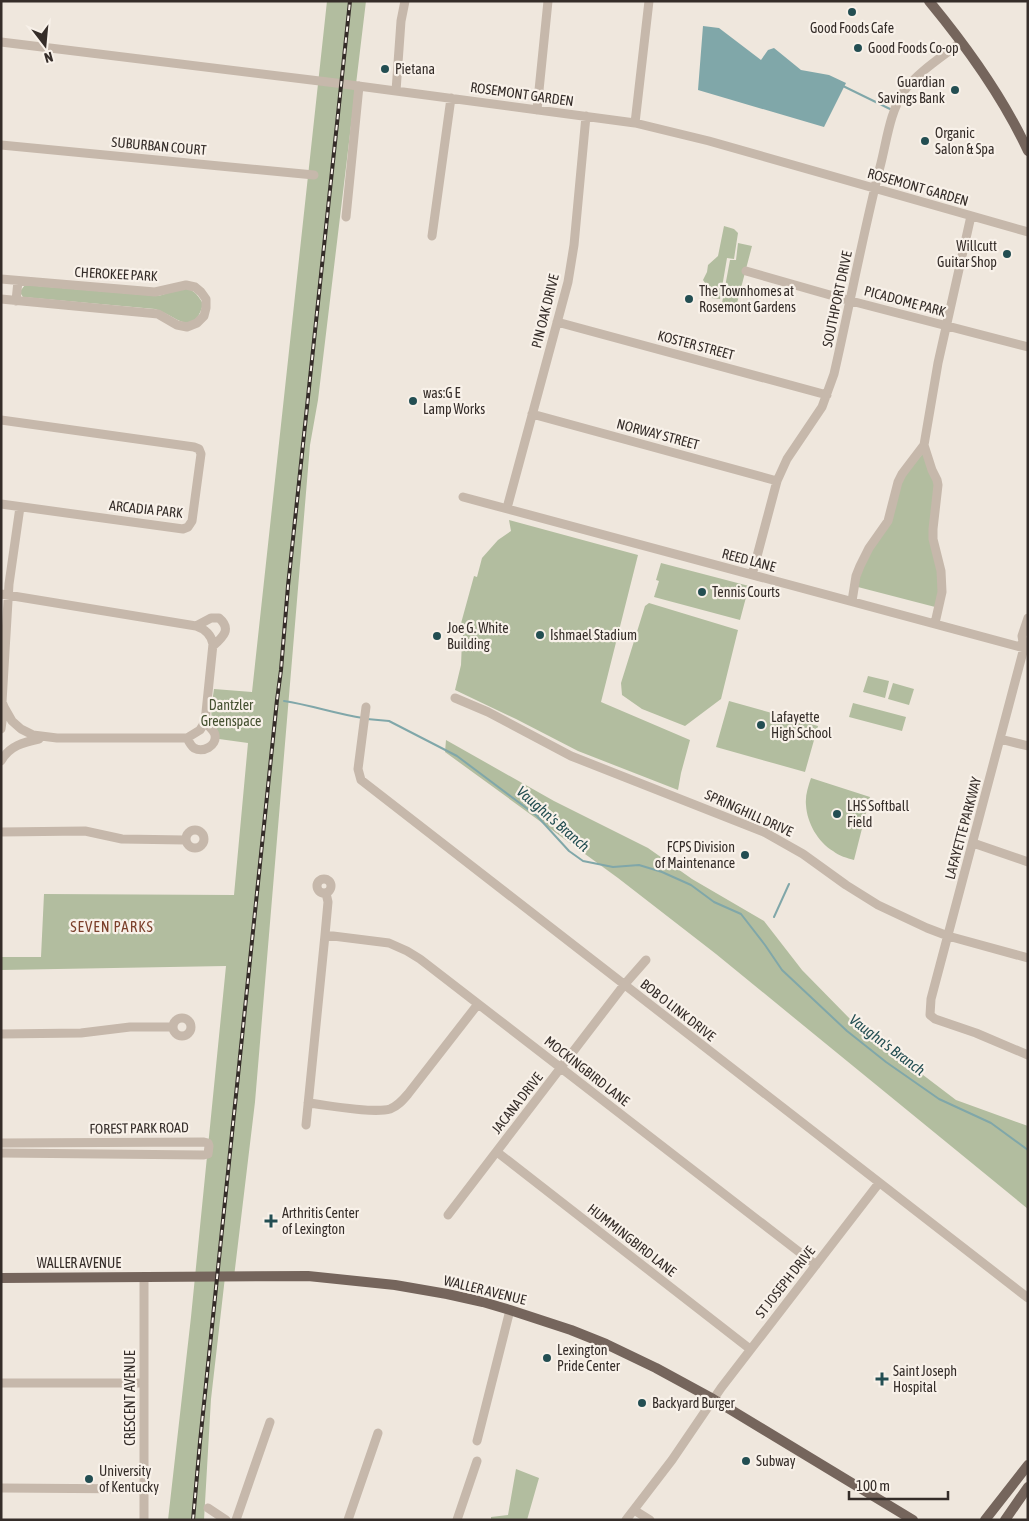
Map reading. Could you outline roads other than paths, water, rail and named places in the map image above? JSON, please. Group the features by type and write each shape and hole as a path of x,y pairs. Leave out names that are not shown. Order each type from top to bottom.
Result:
{"main road":[{"path":"929,1 988,81 1027,149"},
{"name":"WALLER AVENUE","path":"1,1278 305,1276 357,1280 440,1292 510,1310 566,1328 648,1364 713,1399 915,1519"},
{"path":"985,1520 1028,1465"},
{"path":"1005,1520 1028,1487"},
{"path":"1013,1509 1013,1520"}],"street":[{"path":"396,90 405,1"},
{"path":"537,110 548,1"},
{"path":"635,123 649,1"},
{"name":"ROSEMONT GARDEN","path":"1,42 396,90 635,123 709,141 1028,232"},
{"name":"SOUTHPORT DRIVE","path":"752,575 777,481 787,459 817,415 827,395 834,374 874,188 893,115 899,101 913,81 961,42"},
{"path":"346,217 359,86"},
{"path":"432,236 451,98"},
{"name":"PIN OAK DRIVE","path":"507,508 572,260 586,116"},
{"name":"SUBURBAN COURT","path":"1,145 314,175"},
{"path":"935,623 942,592 941,571 934,539 938,485 924,445 938,363 971,216"},
{"name":"PICADOME PARK","path":"746,271 851,301 1028,347"},
{"name":"CHEROKEE PARK","path":"1,279 155,292 186,285 195,287 201,292 206,299 206,308 204,316 197,323 187,327 177,326 158,314 1,299"},
{"path":"16,300 18,280"},
{"name":"KOSTER STREET","path":"557,322 827,395"},
{"name":"NORWAY STREET","path":"532,414 777,481"},
{"name":"ARCADIA PARK","path":"1,420 194,447 201,452 192,521 183,529 1,504"},
{"path":"852,601 856,576 870,548 888,521 898,482 924,445"},
{"name":"REED LANE","path":"463,496 752,575 1027,647"},
{"path":"1,729 6,649 5,594 20,507"},
{"path":"2,703 12,721 21,730 32,736 57,738 187,738 200,730 205,722 213,646 208,634 196,626 5,594"},
{"path":"196,626 211,618 218,618 223,622 226,630 223,637 213,646"},
{"name":"LAFAYETTE PARKWAY","path":"1028,618 1022,636 1027,647 1000,739 931,999 930,1015 935,1019 976,1033 1028,1055"},
{"path":"1,662 6,649"},
{"name":"SPRINGHILL DRIVE","path":"455,698 488,712 571,756 764,832 809,858 878,905 927,928 948,936 1028,958"},
{"name":"BOB O LINK DRIVE","path":"365,714 358,768 361,780 1028,1298"},
{"path":"187,738 192,747 197,750 210,747 214,742 214,732 205,722"},
{"path":"1,761 5,754 15,746 27,741 57,738"},
{"path":"1000,739 1028,746"},
{"path":"1,832 85,831 122,839 185,840"},
{"path":"973,843 1028,862"},
{"path":"306,1125 328,902 326,893"},
{"name":"MOCKINGBIRD LANE","path":"325,935 382,942 396,946 420,959 816,1265"},
{"name":"JACANA DRIVE","path":"448,1216 646,960"},
{"path":"308,1103 378,1110 390,1109 396,1106 408,1094 478,1004"},
{"path":"1,1034 81,1034 130,1027 173,1027"},
{"name":"FOREST PARK ROAD","path":"1,1143 204,1142 208,1143 209,1146 208,1154 204,1155 1,1153"},
{"path":"93,1143 93,1154"},
{"name":"HUMMINGBIRD LANE","path":"497,1152 750,1349"},
{"name":"ST JOSEPH DRIVE","path":"626,1520 672,1460 713,1399 750,1349 879,1182"},
{"name":"CRESCENT AVENUE","path":"144,1277 144,1520"},
{"path":"478,1440 510,1310"},
{"path":"1,1383 144,1383"},
{"path":"236,1520 270,1422"},
{"path":"348,1520 378,1432"},
{"path":"457,1520 477,1462"},
{"path":"1,1488 144,1489"},
{"path":"208,1508 226,1520"},
{"path":"634,1510 650,1520"}],"water":[{"path":"703,26 719,28 761,60 768,50 774,48 801,70 829,75 846,83 824,127 698,90"}],"waterway":[{"path":"843,86 890,109"},
{"name":"Vaughn's Branch","path":"284,701 363,718"},
{"name":"Vaughn's Branch","path":"367,719 389,721 457,756 537,816 569,851 583,861 613,867 639,865 662,872 691,885 714,902 741,914 782,970 847,1031 886,1062 939,1099 991,1123 1028,1150"},
{"path":"774,917 789,884"}],"railway":[{"path":"193,1520 281,670 288,586 350,1"}],"place":[{"name":"Good Foods Cafe","path":"852,12"},
{"name":"Good Foods Co-op","path":"858,48"},
{"name":"Pietana","path":"385,69"},
{"name":"Guardian Savings Bank","path":"955,90"},
{"name":"Organic Salon & Spa","path":"925,141"},
{"name":"Willcutt Guitar Shop","path":"1007,254"},
{"name":"The Townhomes at Rosemont Gardens","path":"689,299"},
{"name":"was:G E Lamp Works","path":"413,401"},
{"name":"Tennis Courts","path":"702,592"},
{"name":"Ishmael Stadium","path":"540,635"},
{"name":"Joe G. White Building","path":"437,636"},
{"name":"Lafayette High School","path":"761,725"},
{"name":"LHS Softball Field","path":"837,814"},
{"name":"FCPS Division of Maintenance","path":"745,855"},
{"name":"Arthritis Center of Lexington","path":"271,1221"},
{"name":"Lexington Pride Center","path":"547,1358"},
{"name":"Saint Joseph Hospital","path":"882,1379"},
{"name":"Backyard Burger","path":"642,1403"},
{"name":"Subway","path":"746,1461"},
{"name":"University of Kentucky","path":"89,1479"}],"district":[{"name":"SEVEN PARKS","path":"112,927"}],"park label":[{"name":"Dantzler Greenspace","path":"231,714"}]}
